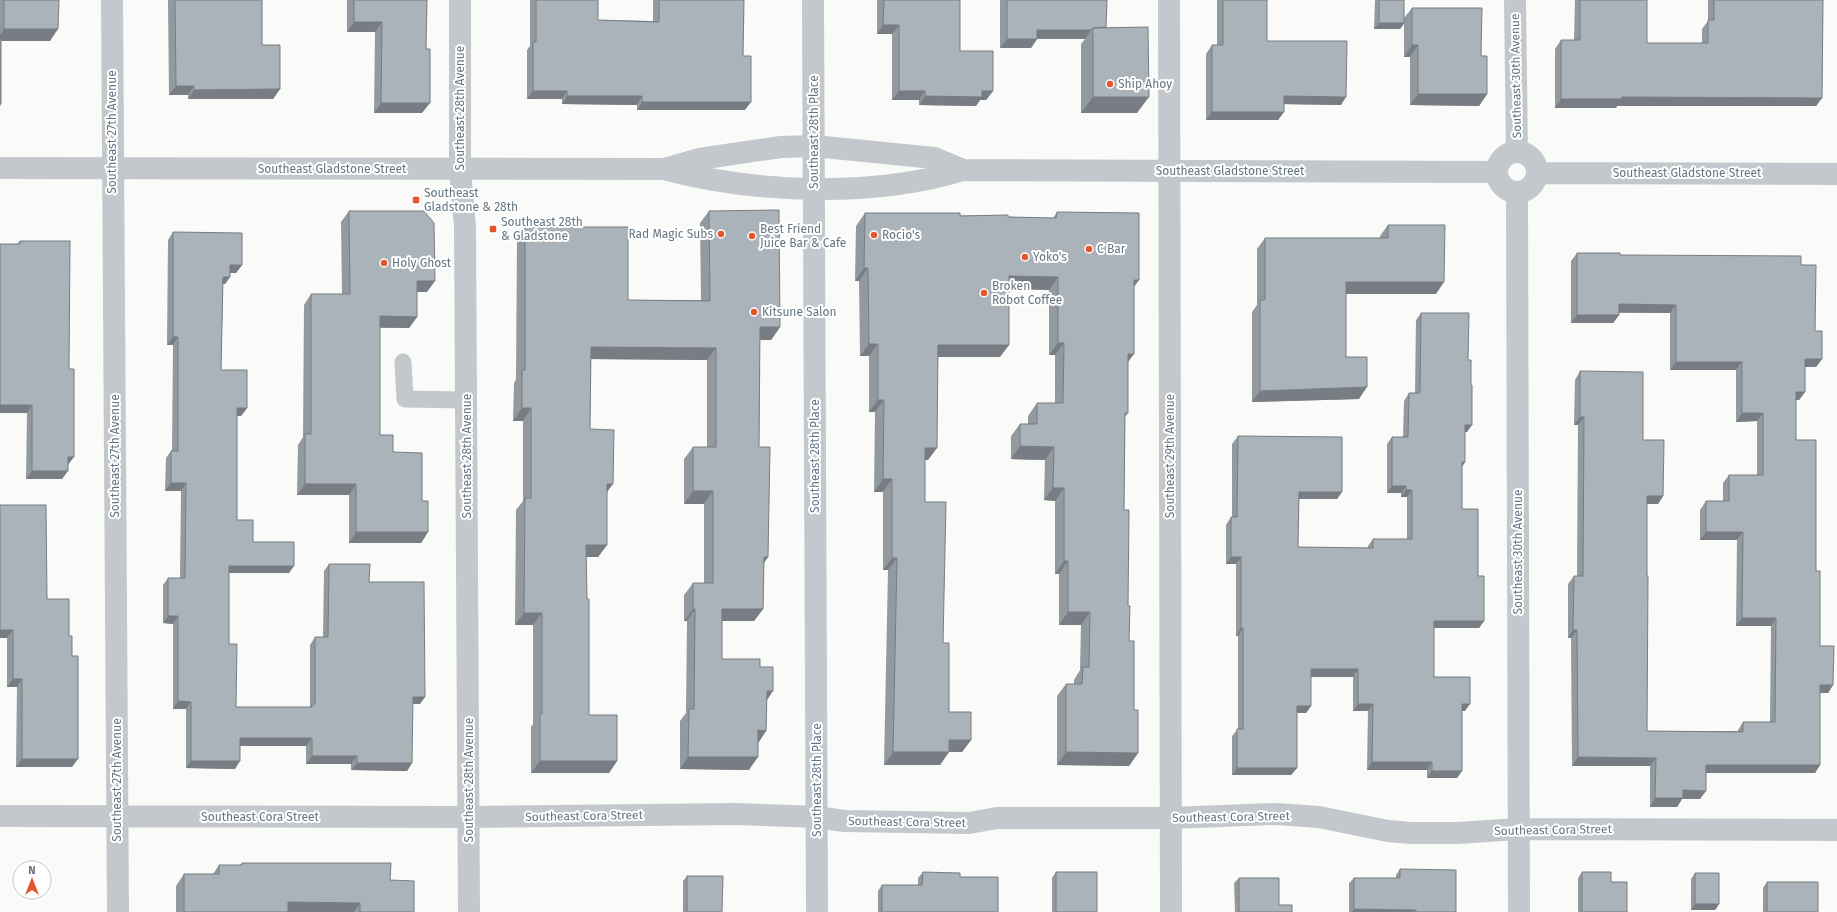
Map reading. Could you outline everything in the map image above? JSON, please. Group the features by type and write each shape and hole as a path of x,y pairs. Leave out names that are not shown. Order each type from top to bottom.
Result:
{"street":[{"name":"Southeast 27th Avenue","path":"112,0 118,912"},
{"name":"Southeast 28th Avenue","path":"460,0 460,170 466,227 469,912"},
{"name":"Southeast 28th Place","path":"813,0 817,912"},
{"name":"Southeast 29th Avenue","path":"1169,0 1171,912"},
{"name":"Southeast 30th Avenue","path":"1515,0 1517,152"},
{"name":"Southeast Gladstone Street","path":"0,168 460,170 664,169 699,159 781,147 814,146 934,158 963,170"},
{"path":"1517,152 1524,153 1534,160 1538,173 1537,179 1530,189 1517,193 1505,189 1498,179 1497,172 1501,160 1505,156 1517,152"},
{"name":"Southeast Gladstone Street","path":"664,169 692,177 780,187 814,189 850,188 935,179 963,170 1497,172"},
{"name":"Southeast Gladstone Street","path":"1538,173 1837,174"},
{"name":"Southeast 30th Avenue","path":"1517,193 1518,912"},
{"name":"Southeast Cora Street","path":"0,816 469,817 737,814 817,817 844,821 969,823 997,818 1171,818 1275,814 1319,817 1388,831 1411,833 1456,833 1518,829 1837,830"}],"lane":[{"path":"403,362 405,399 466,400"}],"building":[{"path":"4,0 59,0 58,29 4,29"},
{"path":"175,0 262,0 262,45 280,45 280,89 194,90 194,86 176,86"},
{"path":"354,0 427,0 426,49 430,49 430,103 381,103 382,22 354,22"},
{"path":"536,0 598,0 598,20 659,22 659,0 744,0 743,56 751,56 751,102 642,102 642,96 567,96 567,91 533,91 533,42 536,42"},
{"path":"884,0 960,0 960,51 993,51 993,91 982,91 982,97 925,96 925,91 899,91 899,25 883,25"},
{"path":"1007,0 1107,0 1106,27 1093,28 1091,30 1037,30 1037,39 1007,39"},
{"path":"1223,0 1267,0 1267,41 1347,41 1346,97 1284,96 1284,112 1212,112 1212,45 1223,45"},
{"path":"1379,0 1404,0 1404,23 1379,23"},
{"path":"1580,0 1647,0 1647,43 1708,43 1708,20 1714,20 1714,0 1823,0 1822,98 1622,97 1622,99 1561,99 1561,40 1580,40"},
{"path":"1412,8 1482,8 1481,56 1487,56 1487,94 1418,94 1418,45 1412,45"},
{"path":"1148,27 1149,97 1093,97 1093,28"},
{"path":"1,39 1,104 0,104"},
{"path":"779,210 780,327 760,327 759,447 770,447 768,557 764,557 763,609 722,609 722,659 760,659 760,667 773,667 773,691 767,691 766,731 758,730 758,757 688,757 689,709 694,709 695,609 693,609 693,583 713,583 713,491 693,491 693,447 716,447 716,348 591,347 590,429 614,430 613,484 607,484 607,545 586,545 587,599 589,599 589,715 617,715 617,761 540,761 540,714 542,714 542,613 524,613 525,498 531,498 531,408 522,408 522,370 525,370 525,227 628,227 628,300 710,301 709,211"},
{"path":"349,211 424,211 434,223 435,281 417,281 417,317 380,316 380,435 393,435 393,452 422,453 422,501 428,501 428,532 356,532 356,484 305,484 305,434 311,434 311,294 350,294"},
{"path":"1057,212 1139,213 1139,280 1134,280 1134,354 1128,354 1128,413 1125,413 1124,510 1129,510 1129,641 1134,641 1134,710 1138,710 1138,753 1066,752 1066,684 1082,684 1083,667 1089,667 1090,612 1068,612 1068,561 1064,561 1064,488 1053,488 1054,447 1020,446 1020,424 1037,424 1037,403 1063,403 1064,343 1058,343 1058,277 1009,276 1009,345 938,345 937,448 925,448 925,502 946,502 943,643 949,643 949,712 971,712 971,740 949,740 949,752 893,752 897,558 892,558 892,479 883,479 884,400 878,400 878,344 869,344 868,268 864,268 865,213 960,213 960,216 1008,215 1008,217 1056,218"},
{"path":"1388,225 1445,225 1444,282 1346,282 1346,357 1367,357 1367,387 1260,391 1260,300 1265,300 1265,238 1388,238"},
{"path":"173,232 242,233 242,265 230,265 230,277 223,277 221,370 247,370 247,408 237,408 237,520 253,520 253,542 294,542 294,566 229,566 229,644 237,644 236,707 312,707 312,704 315,704 315,637 328,637 329,564 370,564 369,582 424,582 425,697 413,697 412,763 357,763 357,756 312,756 312,738 240,738 240,761 191,761 191,702 178,701 178,616 168,616 168,578 185,578 186,483 171,483 171,451 178,451 178,337 173,337"},
{"path":"20,241 70,241 69,369 74,369 74,457 68,457 68,471 32,471 32,405 0,405 0,244 20,244"},
{"path":"1577,253 1620,253 1620,255 1801,256 1801,265 1816,265 1815,331 1822,331 1822,359 1805,359 1805,392 1796,392 1796,440 1816,440 1816,571 1820,571 1820,646 1834,646 1833,685 1820,685 1820,765 1706,765 1706,791 1683,790 1683,798 1655,798 1656,758 1578,757 1577,630 1573,630 1574,576 1583,576 1584,417 1580,417 1580,371 1643,372 1643,440 1664,440 1663,496 1647,496 1647,731 1743,732 1743,722 1775,722 1776,618 1742,618 1743,532 1706,532 1706,501 1729,501 1729,475 1763,475 1763,413 1742,413 1742,362 1676,362 1676,305 1619,304 1619,315 1577,315"},
{"path":"1421,313 1469,313 1468,360 1471,360 1472,425 1465,425 1465,462 1462,462 1462,509 1478,509 1478,576 1484,576 1484,621 1434,621 1434,677 1470,677 1470,704 1462,704 1462,771 1432,771 1432,762 1372,762 1373,704 1358,704 1358,669 1311,669 1311,706 1297,706 1297,768 1237,768 1237,729 1243,729 1243,628 1241,628 1241,557 1231,557 1231,517 1237,517 1238,436 1342,437 1342,492 1299,492 1298,547 1373,548 1373,539 1412,539 1412,490 1406,490 1406,486 1392,486 1392,437 1408,437 1409,393 1420,393"},
{"path":"0,505 46,505 47,599 69,599 69,636 72,636 72,656 78,656 78,759 22,759 22,679 13,679 13,630 0,630"},
{"path":"242,863 391,863 390,880 414,881 414,912 360,912 360,903 288,902 288,912 184,912 184,874 219,874 219,865 242,865"},
{"path":"1400,869 1456,870 1456,912 1354,909 1354,878 1400,878"},
{"path":"923,872 960,873 960,877 998,877 998,912 882,912 882,885 922,885"},
{"path":"1056,872 1097,872 1097,912 1056,912"},
{"path":"1582,872 1611,872 1611,882 1627,882 1627,912 1582,912"},
{"path":"1695,873 1719,873 1719,904 1695,904"},
{"path":"687,876 723,876 722,912 687,912"},
{"path":"1239,878 1279,878 1279,905 1292,905 1292,912 1239,912"},
{"path":"1767,882 1818,882 1818,912 1767,912"}],"place":[{"name":"Ship Ahoy","path":"1110,84"},
{"name":"Southeast Gladstone & 28th","path":"416,200"},
{"name":"Southeast 28th & Gladstone","path":"493,229"},
{"name":"Rad Magic Subs","path":"721,234"},
{"name":"Rocio's","path":"874,235"},
{"name":"Best Friend Juice Bar & Cafe","path":"752,236"},
{"name":"C Bar","path":"1089,249"},
{"name":"Yoko's","path":"1025,257"},
{"name":"Holy Ghost","path":"384,263"},
{"name":"Broken Robot Coffee","path":"984,293"},
{"name":"Kitsune Salon","path":"754,312"}]}
